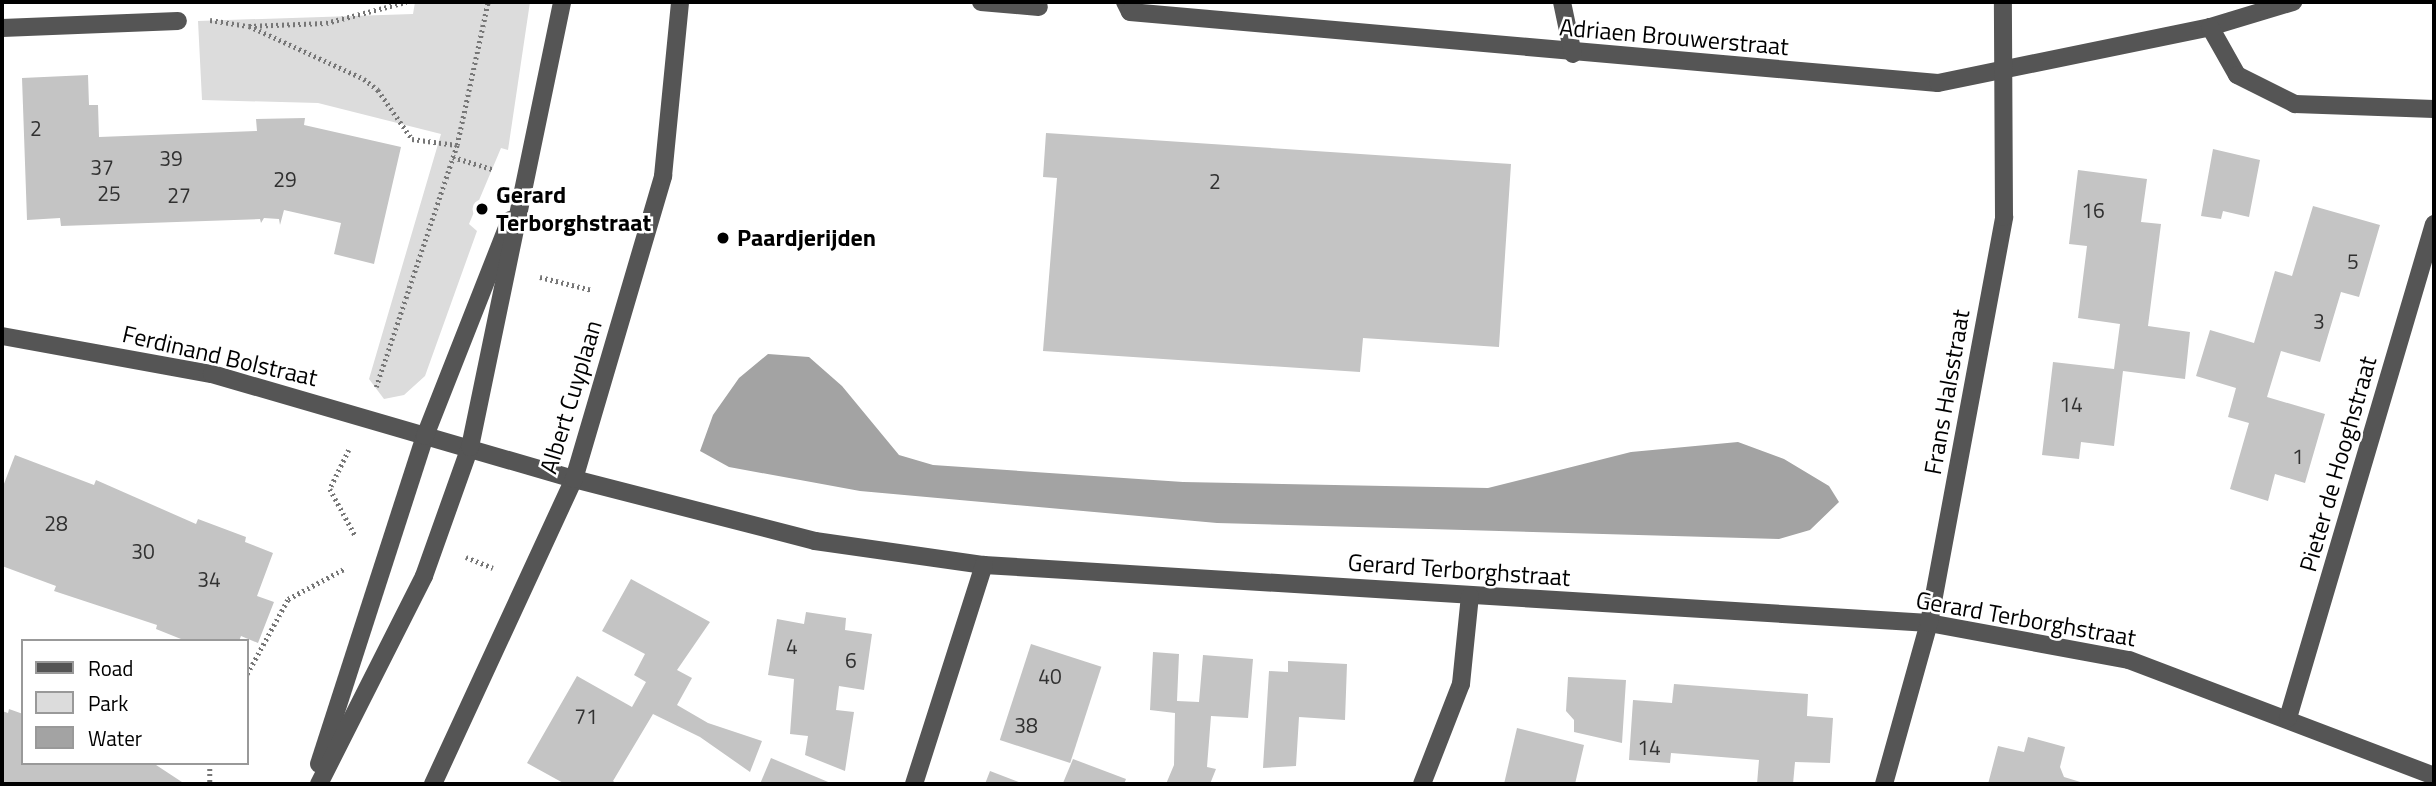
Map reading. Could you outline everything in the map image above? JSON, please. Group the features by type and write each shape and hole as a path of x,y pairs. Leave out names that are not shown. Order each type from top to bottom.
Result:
{"street":[{"path":"319,784 424,576 470,447 529,172 562,2"},
{"name":"Albert Cuyplaan","path":"433,784 574,479 663,176 680,2"},
{"path":"981,2 1039,7"},
{"path":"1562,2 1573,54"},
{"name":"Frans Halsstraat","path":"1884,784 1929,623 2004,217 2003,2"},
{"name":"Adriaen Brouwerstraat","path":"1127,7 1573,54 1938,83 2003,67 2210,27 2293,2"},
{"path":"2,28 178,20"},
{"path":"2210,27 2237,75 2295,104 2434,109"},
{"path":"312,784 425,436 529,172"},
{"name":"Pieter de Hooghstraat","path":"2288,718 2434,224"},
{"name":"Ferdinand Bolstraat","path":"2,336 212,374 425,436"},
{"path":"425,436 470,447"},
{"name":"Gerard Terborghstraat","path":"470,447 574,479 815,541 984,565 1929,623 2129,660 2288,718 2434,776"},
{"path":"914,784 984,565"},
{"path":"1422,784 1461,684 1470,596"}],"path":[{"path":"249,26 326,23 406,2"},
{"path":"362,547 330,489 365,418 457,145 488,2"},
{"path":"178,20 220,20 249,26 364,79 378,90 412,139 457,145"},
{"path":"453,157 502,172"},
{"path":"533,275 627,299"},
{"path":"248,672 288,599 357,562"},
{"path":"210,765 211,784"}],"green space":[{"path":"415,2 530,2 508,150 501,148 469,224 477,231 425,376 404,395 384,399 369,379 441,134 318,103 202,100 198,21 413,14"}],"water":[{"path":"768,354 809,357 842,386 899,455 933,465 1183,482 1488,488 1631,452 1738,442 1784,459 1829,486 1839,502 1810,530 1779,539 1217,523 860,491 729,467 700,451 713,415 739,378"}],"building":[{"path":"88,75 89,105 98,105 99,137 257,131 256,119 305,118 304,125 401,147 374,264 334,254 341,223 284,210 280,225 279,219 264,218 261,223 260,219 61,226 60,218 27,220 22,78"},
{"path":"1046,133 1511,164 1499,347 1363,338 1360,372 1043,351 1057,178 1043,177"},
{"path":"2213,149 2260,160 2249,217 2223,211 2221,219 2201,216"},
{"path":"2078,170 2147,179 2141,222 2161,224 2148,326 2190,332 2185,379 2123,371 2114,446 2081,442 2079,459 2042,455 2053,362 2114,369 2120,324 2078,318 2087,246 2069,244"},
{"path":"2313,206 2380,225 2359,297 2341,292 2320,362 2281,351 2267,397 2325,414 2305,483 2275,474 2268,501 2230,489 2249,423 2228,417 2236,388 2196,376 2210,330 2254,343 2275,271 2292,276"},
{"path":"15,455 94,485 96,480 196,524 198,519 246,537 245,542 273,553 257,596 274,602 258,643 241,636 240,639 181,639 156,629 157,625 54,591 56,586 2,566 2,489"},
{"path":"631,579 710,622 677,670 692,678 677,705 708,723 762,741 750,772 700,737 653,714 613,781 617,784 565,784 527,763 577,676 632,707 646,682 634,675 645,654 602,631"},
{"path":"806,612 846,618 845,630 872,634 864,690 839,686 836,710 854,712 845,771 805,755 808,736 790,734 794,679 768,675 777,619 804,624"},
{"path":"1031,644 1101,667 1070,763 1000,740"},
{"path":"1153,652 1179,654 1177,701 1199,702 1203,655 1253,659 1248,718 1211,716 1207,767 1216,769 1210,784 1166,784 1174,765 1175,713 1150,710"},
{"path":"1288,661 1347,664 1345,720 1299,717 1296,766 1263,768 1269,671 1288,672"},
{"path":"1568,677 1626,680 1622,743 1574,732 1574,720 1566,711"},
{"path":"1674,684 1808,694 1807,716 1833,718 1830,763 1795,762 1793,784 1757,784 1759,760 1671,753 1670,763 1629,760 1633,700 1672,703"},
{"path":"9,709 21,713 21,765 156,765 185,784 2,784 2,711 8,713"},
{"path":"1517,728 1584,745 1575,784 1504,784"},
{"path":"2028,737 2065,747 2060,767 2064,777 2087,784 1988,784 1998,746 2024,752"},
{"path":"771,758 833,784 760,784"},
{"path":"1073,759 1126,779 1124,784 1063,783"},
{"path":"990,771 1024,784 985,784"}],"place":[{"name":"Gerard Terborghstraat","path":"482,209"},
{"name":"Paardjerijden","path":"723,238"}]}
